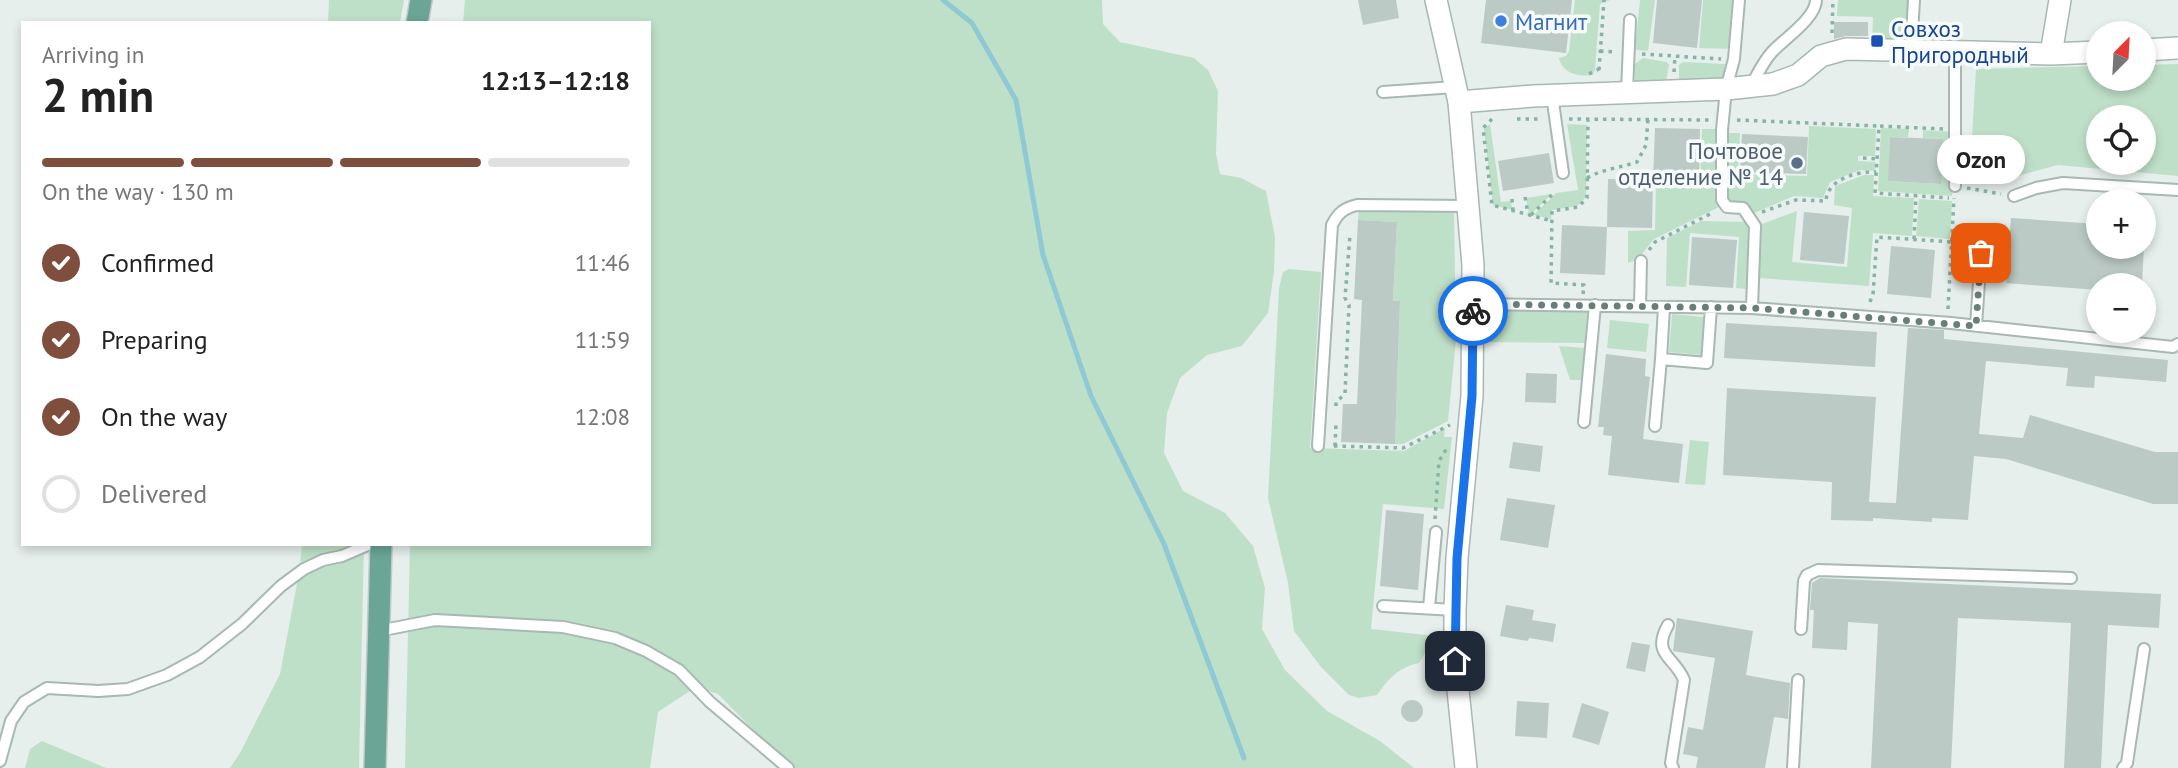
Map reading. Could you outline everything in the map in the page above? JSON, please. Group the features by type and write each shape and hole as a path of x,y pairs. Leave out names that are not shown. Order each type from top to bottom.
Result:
{"main road":[{"path":"417,21 421,0"},
{"path":"375,768 381,546"}],"street":[{"path":"1436,0 1457,95 1469,206 1473,304 1472,396 1457,558 1455,610 1455,661 1466,768"},
{"path":"2051,54 2060,0"},
{"path":"2156,49 2178,48"},
{"path":"1457,95 1552,95 1726,89 1773,84 1798,75 1821,56 1846,49 2086,53"}],"lane":[{"path":"1739,0 1734,59 1726,89 1723,120 1722,200 1727,207 1743,208 1755,226 1752,308"},
{"path":"1751,86 1770,54 1798,28 1816,6 1816,0"},
{"path":"1911,51 1914,0"},
{"path":"1627,91 1630,20"},
{"path":"1955,52 1955,186"},
{"path":"1383,92 1457,95"},
{"path":"1552,95 1563,173"},
{"path":"2014,196 2063,183 2178,190"},
{"path":"1318,446 1332,225 1336,216 1345,208 1357,205 1469,206"},
{"path":"1976,326 1981,253 1993,253"},
{"path":"1640,306 1641,261"},
{"path":"1473,304 1752,308 1948,323 2173,347 2178,344"},
{"path":"1584,422 1589,305"},
{"path":"1655,426 1664,307"},
{"path":"1661,359 1707,363 1711,307"},
{"path":"1429,608 1436,531"},
{"path":"0,761 11,721 24,702 47,688 98,691 128,689 167,674 201,657 304,569 365,546"},
{"path":"1801,629 1804,581 1807,575 1818,570 2071,578"},
{"path":"1383,606 1455,610"},
{"path":"378,631 435,620 563,627 615,638 646,651 679,670 710,702 788,768"},
{"path":"1668,625 1662,638 1664,654 1684,680 1671,763 1673,768"},
{"path":"2123,768 2127,763 2144,649"},
{"path":"1793,768 1798,680"}],"path":[{"path":"1597,93 1604,0"},
{"path":"1832,53 1833,0"},
{"path":"1629,53 1734,59"},
{"path":"1492,119 1483,128 1492,205 1552,221"},
{"path":"1505,119 1723,120 1956,130"},
{"path":"1588,119 1587,198 1578,207 1552,211 1551,283 1584,285 1589,305"},
{"path":"1587,178 1601,170 1637,162 1646,145 1648,119"},
{"path":"1879,126 1875,193 1954,198"},
{"path":"1863,158 1877,159"},
{"path":"1751,217 1796,200 1826,201 1829,188 1841,180 1863,172 1876,172"},
{"path":"1948,323 1955,186 2014,196"},
{"path":"1530,215 1555,192"},
{"path":"1914,239 1916,196"},
{"path":"1525,197 1530,215"},
{"path":"1512,199 1513,211"},
{"path":"1641,261 1655,242 1681,227 1727,207"},
{"path":"1335,446 1336,402 1345,394 1349,305 1345,298 1350,235"},
{"path":"1864,317 1873,294 1877,237 1952,242"},
{"path":"1318,446 1403,448 1454,423"},
{"path":"1436,531 1439,461 1453,438"}],"green space":[{"path":"329,0 404,0 400,21 328,21"},
{"path":"465,0 1102,0 1103,24 1120,42 1194,58 1208,70 1218,91 1216,154 1220,174 1241,178 1266,191 1275,237 1274,272 1268,313 1242,346 1207,355 1180,378 1167,413 1164,453 1183,491 1225,513 1253,546 1265,588 1262,629 1285,670 1327,711 1380,741 1414,768 791,768 718,694 696,687 658,712 650,768 405,768 410,546 651,546 651,21 463,21"},
{"path":"1575,0 1610,0 1600,4 1595,70 1592,75 1571,73 1563,67 1559,58 1566,56 1569,51"},
{"path":"1640,0 1655,0 1648,51 1635,48"},
{"path":"1703,0 1736,0 1731,49 1699,48"},
{"path":"1838,0 1910,0 1909,45 1872,44 1873,17 1837,16"},
{"path":"1643,58 1667,62 1669,65 1666,82 1635,83 1635,64"},
{"path":"1683,62 1725,64 1724,79 1679,81 1679,65"},
{"path":"2178,64 2178,176 2156,174 2156,105 2086,105 2086,168 2058,165 2010,178 1970,171 1976,69 2086,66 2086,91 2156,91 2156,65"},
{"path":"1490,124 1501,202 1511,201 1512,210 1493,205 1484,129"},
{"path":"1567,124 1587,125 1586,197 1577,206 1552,210 1551,219 1534,215 1556,193 1578,190"},
{"path":"1809,126 1876,129 1875,156 1858,156 1858,161 1875,162 1875,171 1860,170 1830,182 1823,198 1794,196 1754,213 1727,199 1725,133 1740,133 1738,174 1807,176"},
{"path":"1881,128 1909,129 1908,137 1890,137 1889,181 1940,184 1943,139 1923,138 1923,130 1954,132 1952,196 1878,191"},
{"path":"1702,129 1719,129 1719,207 1654,239 1638,259 1628,263 1628,231 1655,230 1656,183 1700,184"},
{"path":"1864,175 1874,175 1873,196 1914,198 1912,236 1873,233 1869,286 1759,278 1762,224 1797,211 1792,262 1847,267 1852,208 1834,205 1835,186"},
{"path":"1552,194 1531,214 1529,214 1526,198"},
{"path":"1919,199 1952,201 1950,239 1916,236"},
{"path":"1359,209 1454,212 1456,340 1448,421 1403,444 1395,444 1400,302 1393,301 1397,222 1358,220"},
{"path":"1701,221 1748,222 1751,227 1747,289 1736,288 1739,237 1690,233 1686,287 1666,286 1667,238"},
{"path":"1289,269 1321,272 1310,448 1404,451 1445,428 1444,437 1452,437 1444,509 1383,504 1371,629 1435,636 1419,663 1395,674 1377,695 1359,698 1349,695 1321,667 1294,631 1288,583 1268,498 1279,288 1283,272"},
{"path":"1485,309 1587,311 1585,343 1485,342"},
{"path":"1672,314 1704,317 1701,355 1669,352"},
{"path":"1610,320 1649,324 1646,352 1607,348"},
{"path":"1559,346 1586,348 1583,380 1570,380"},
{"path":"1690,440 1709,442 1705,485 1685,484"},
{"path":"302,546 364,546 359,768 230,768 280,674"},
{"path":"42,741 106,768 25,768 30,749"}],"building":[{"path":"1358,0 1396,0 1399,18 1363,25"},
{"path":"1486,0 1572,0 1566,53 1481,43"},
{"path":"1657,0 1702,0 1697,48 1653,43"},
{"path":"1834,22 1868,22 1868,36 1834,39"},
{"path":"1655,128 1700,129 1699,181 1653,180"},
{"path":"1742,134 1808,137 1806,174 1740,172"},
{"path":"1890,137 1943,139 1941,184 1888,181"},
{"path":"1549,153 1554,183 1503,191 1498,161"},
{"path":"1608,179 1653,180 1652,228 1607,227"},
{"path":"1804,212 1849,216 1844,264 1800,260"},
{"path":"2011,218 2086,223 2086,259 2143,259 2143,273 2086,273 2086,289 2006,283"},
{"path":"1358,220 1397,222 1393,301 1400,301 1395,444 1341,442 1343,404 1357,404 1362,300 1354,299"},
{"path":"1562,225 1607,227 1605,275 1560,273"},
{"path":"1692,237 1737,240 1733,288 1689,285"},
{"path":"1891,246 1935,250 1931,298 1887,294"},
{"path":"1726,323 1877,332 1875,367 1724,358"},
{"path":"1908,328 1944,330 1944,339 2168,360 2166,382 2095,376 2094,388 2066,386 2068,368 1986,361 1979,434 2023,438 2030,415 2155,452 2178,452 2178,504 2153,504 2006,459 1974,456 1968,520 1831,520 1832,482 1723,475 1727,388 1876,397 1869,502 1896,503"},
{"path":"1606,354 1646,359 1645,376 1650,377 1643,439 1683,444 1679,483 1608,475 1612,436 1603,435 1604,427 1598,427"},
{"path":"1526,373 1557,374 1556,403 1525,402"},
{"path":"1513,442 1543,446 1540,472 1509,468"},
{"path":"1507,498 1555,505 1548,548 1500,540"},
{"path":"1386,510 1424,514 1418,590 1380,586"},
{"path":"1820,578 2161,594 2159,628 2108,625 2101,768 2064,768 2071,623 1958,618 1951,768 1871,768 1878,624 1848,622 1847,650 1812,648 1812,583"},
{"path":"1506,605 1534,610 1532,620 1556,624 1553,642 1500,636"},
{"path":"1677,618 1753,631 1746,675 1790,683 1788,719 1774,717 1765,768 1696,768 1698,757 1683,754 1688,727 1703,730 1715,658 1673,651"},
{"path":"1632,642 1650,645 1645,672 1626,668"},
{"path":"1412,700 1420,703 1423,711 1420,719 1412,722 1404,719 1401,711 1404,703"},
{"path":"1517,701 1549,703 1547,738 1515,736"},
{"path":"1582,703 1609,712 1599,745 1572,737"}],"waterway":[{"path":"943,0 972,23 1016,100 1043,255 1091,396 1164,544 1244,758"}],"way so far":[{"path":"1473,311 1473,304 1752,308 1976,326 1981,253"}],"place":[{"name":"Магнит","path":"1501,21"},
{"name":"Совхоз Пригородный","path":"1877,41"},
{"name":"Почтовое отделение № 14","path":"1797,163"},
{"name":"Ozon","path":"1981,253"}],"route":[{"path":"1455,661 1457,558 1472,396 1473,311"}]}
